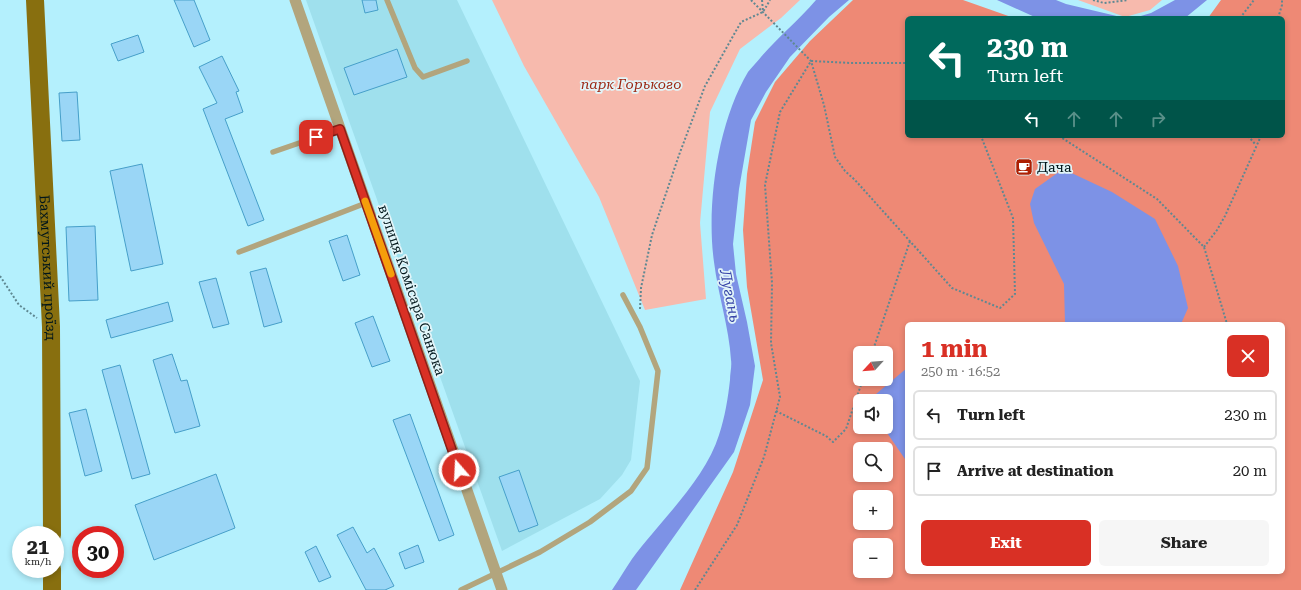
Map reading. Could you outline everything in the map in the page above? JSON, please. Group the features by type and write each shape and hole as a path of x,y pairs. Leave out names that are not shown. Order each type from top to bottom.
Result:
{"main road":[{"name":"Бахмутський проїзд","path":"35,0 52,327 52,526"},
{"path":"52,578 52,590"}],"street":[{"name":"вулиця Комісара Санюка","path":"295,0 502,590"}],"lane":[{"path":"386,0 415,68 423,77 467,61"},
{"path":"273,152 340,129"},
{"path":"239,252 366,203"},
{"path":"461,590 540,552 590,522 631,491 647,468 658,371 640,327 623,295"}],"path":[{"path":"751,0 811,61 824,105 835,156 845,170 952,288 1000,308 1015,294 1013,218 982,138"},
{"path":"762,0 763,12"},
{"path":"640,327 640,288 652,236 704,86 741,22 763,12 770,0"},
{"path":"1093,0 1104,3 1128,0"},
{"path":"1242,16 1254,0"},
{"path":"1279,16 1282,0"},
{"path":"811,61 851,63 905,62"},
{"path":"695,590 737,524 764,457 780,397 771,343 772,283 765,185 780,112 811,61"},
{"path":"1062,138 1157,199 1204,248 1226,322"},
{"path":"1250,138 1256,145"},
{"path":"1204,248 1225,216 1260,138"},
{"path":"874,346 910,241"},
{"path":"0,276 19,305 52,327"},
{"path":"776,411 826,436 833,442 846,429 861,386"}],"shaded area":[{"path":"306,0 457,0 640,381 631,460 622,475 600,499 502,551"},
{"path":"853,0 963,0 1008,16 905,16 905,138 1285,138 1285,16 1209,16 1221,0 1301,0 1301,590 680,590 733,472 763,380 747,287 743,230 747,174 755,122 775,82 810,41"}],"green space":[{"name":"парк Горького","path":"492,0 800,0 781,18 740,49 710,112 700,223 706,299 645,310 599,197 524,66"},
{"path":"1078,0 1162,0 1150,10 1129,16 1122,16"}],"water":[{"name":"Лугань","path":"816,0 849,0 829,17 790,57 766,92 751,120 739,189 733,244 736,274 755,366 750,405 734,452 636,590 612,590 632,559 693,484 712,452 719,435 727,401 731,365 730,348 714,262 712,240 713,190 722,139 729,115 748,72"},
{"path":"997,0 1056,0 1066,4 1117,16 1033,16"},
{"path":"1175,0 1207,0 1187,16 1141,16 1151,13"},
{"path":"1063,169 1112,192 1155,219 1178,266 1188,308 1182,322 1065,322 1064,284 1034,223 1030,204 1035,189"},
{"path":"905,370 905,459 888,434 893,434 893,394 876,394 886,386 893,386 893,380"}],"building":[{"path":"174,0 194,0 210,40 194,47"},
{"path":"362,0 376,0 378,10 365,13"},
{"path":"138,35 144,52 118,61 111,44"},
{"path":"397,49 407,77 354,95 344,68"},
{"path":"222,56 239,91 236,92 243,112 225,119 264,220 248,226 203,109 217,103 199,67"},
{"path":"77,92 80,140 62,141 59,93"},
{"path":"142,164 163,264 131,271 110,171"},
{"path":"95,226 98,300 69,301 66,227"},
{"path":"347,235 360,275 343,281 329,241"},
{"path":"266,268 282,322 264,327 250,272"},
{"path":"216,278 229,324 213,328 199,282"},
{"path":"168,302 173,321 111,338 106,320"},
{"path":"373,316 390,361 372,367 355,323"},
{"path":"172,354 181,381 187,380 200,426 175,433 153,360"},
{"path":"120,365 150,474 132,479 102,370"},
{"path":"86,409 102,471 85,476 69,413"},
{"path":"410,414 454,535 439,541 393,420"},
{"path":"519,470 538,525 519,532 499,477"},
{"path":"216,474 235,528 154,560 135,505"},
{"path":"353,527 367,553 374,548 394,586 385,590 366,590 337,535"},
{"path":"418,545 424,562 405,569 399,553"},
{"path":"316,546 331,577 319,582 305,552"}],"slow traffic":[{"path":"365,201 391,274"}],"place":[{"name":"Дача","path":"1024,167"}],"route":[{"path":"316,137 340,129 459,470"}]}
